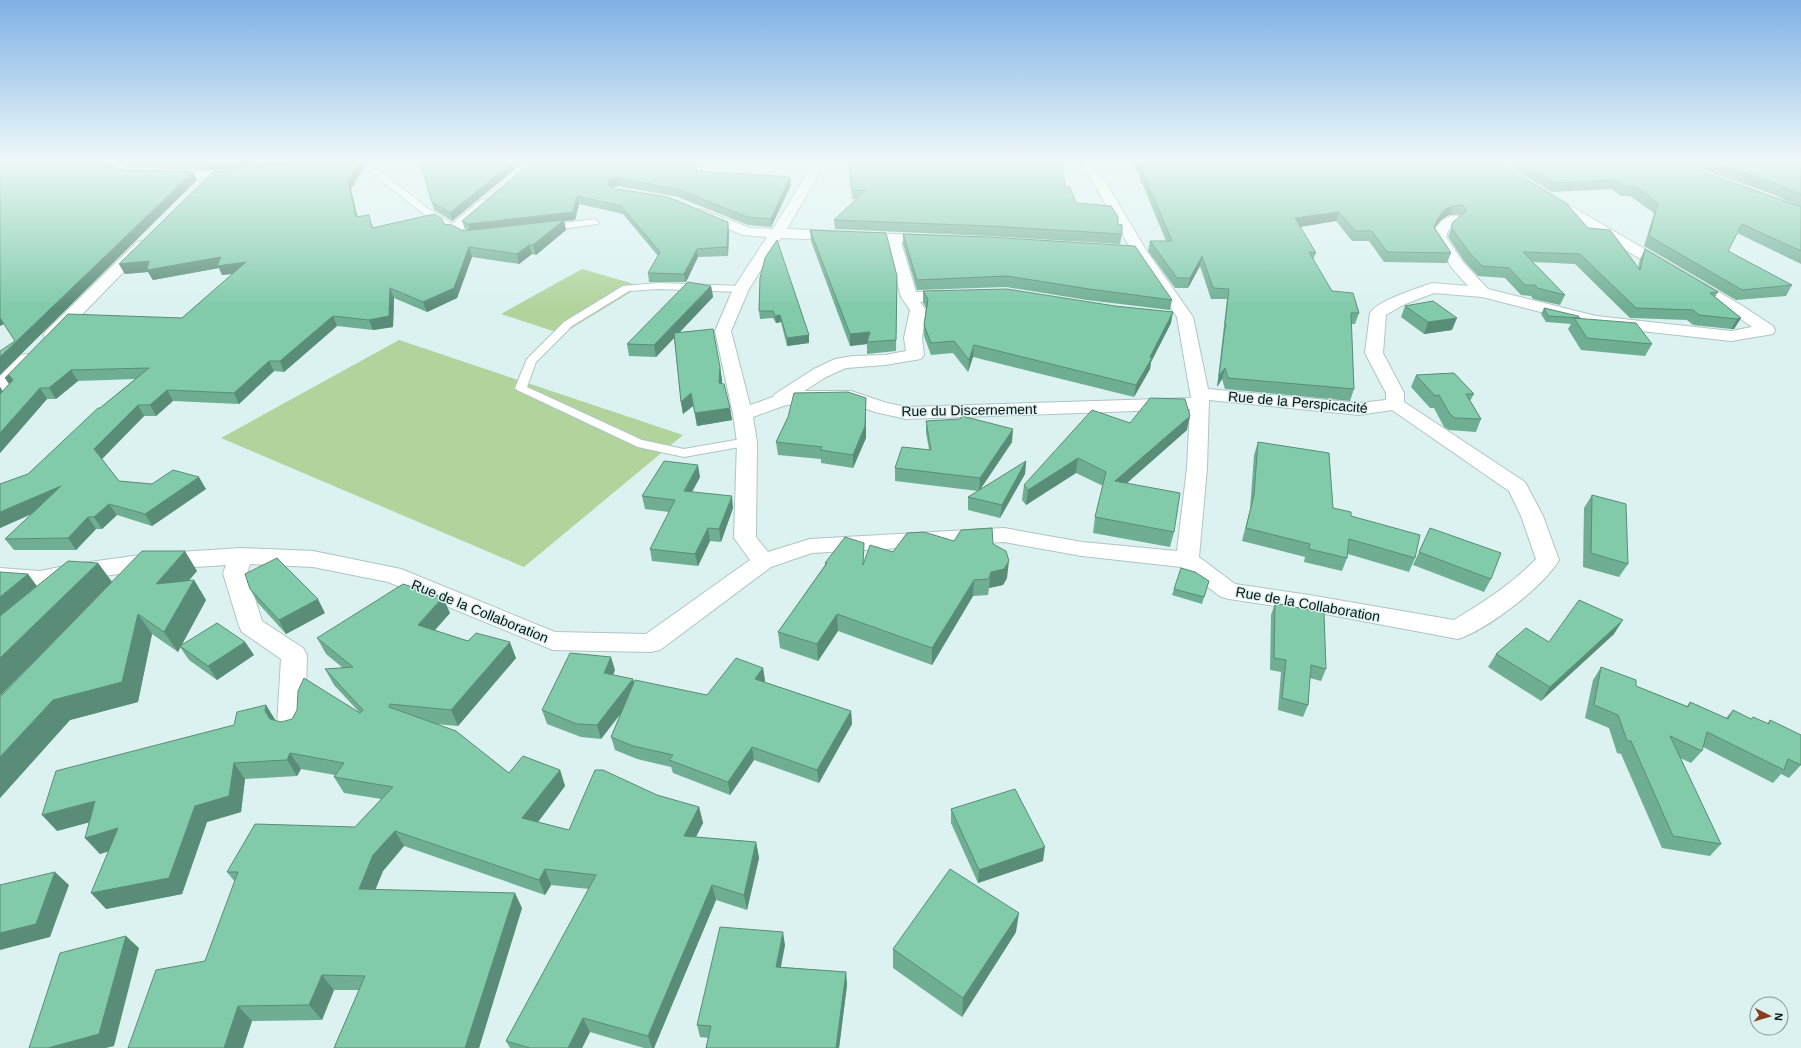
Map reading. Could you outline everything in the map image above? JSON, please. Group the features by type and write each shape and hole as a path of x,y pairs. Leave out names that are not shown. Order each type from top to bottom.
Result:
{"street":[{"path":"453,230 477,210"},
{"path":"695,210 748,232 948,240"},
{"path":"763,562 746,538 747,442 744,414 723,331 741,289 791,210"},
{"path":"1112,210 1132,250 1185,317 1200,398 1198,468 1186,560"},
{"path":"1395,404 1395,393 1374,353 1378,313 1397,302 1432,288 1482,292 1596,321 1732,336 1767,330 1735,308 1567,210"},
{"path":"1454,218 1441,229 1439,237 1457,265 1482,292"},
{"path":"0,387 150,236"},
{"path":"777,402 820,373 841,364 853,361 885,360 915,355 913,338 918,310 909,297 893,238"},
{"path":"909,297 972,295"},
{"path":"1167,316 1185,317"},
{"name":"Rue du Discernement","path":"744,414 777,402 799,397 852,396 882,408 906,413 1200,398"},
{"name":"Rue de la Perspicacité","path":"1200,398 1359,409 1376,408 1395,404"},
{"name":"Rue de la Collaboration","path":"0,576 40,580 75,572 148,562 241,556 312,559 393,576 553,641 651,643 763,562 810,546 1004,535 1082,548 1186,560 1229,590 1458,630 1502,602 1530,581 1548,560 1532,516 1518,487 1395,404"},
{"path":"241,556 235,573 251,626 294,655 292,726"},
{"path":"121,590 148,562"},
{"path":"40,601 75,572"}],"lane":[{"path":"426,210 453,230 469,237"},
{"path":"540,229 595,222"},
{"path":"741,289 658,286 627,288 568,324 531,361 521,388 638,443 684,453 747,442"}],"green space":[{"path":"582,269 641,286 562,334 501,314"},
{"path":"399,340 683,435 524,567 221,438"}],"building":[{"path":"0,210 153,210 0,357 0,351 15,341 0,318"},
{"path":"174,210 354,210 356,217 369,215 372,228 434,214 442,219 444,224 452,225 463,231 564,220 533,245 529,245 517,254 469,247 454,288 423,302 390,288 389,316 369,320 333,316 280,361 269,361 234,393 167,390 150,405 138,405 94,449 119,481 152,484 173,470 199,477 145,514 109,504 94,517 88,517 68,538 5,539 61,486 0,512 0,484 28,474 98,408 100,408 149,368 71,370 49,388 40,388 0,433 0,394 13,380 9,375 5,378 68,314 182,318 246,262 217,266 221,257 147,270 149,261 119,264"},
{"path":"445,210 454,210 450,213"},
{"path":"475,210 574,210 573,212 468,224 462,221"},
{"path":"624,210 699,210 728,222 727,247 697,249 684,274 648,273 660,252"},
{"path":"729,210 775,210 771,219 747,217"},
{"path":"845,210 1113,210 1118,217 1118,224 1122,225 1122,234 988,226 834,220"},
{"path":"1159,210 1444,210 1434,227 1451,253 1387,252 1372,231 1355,231 1339,212 1295,218 1316,253 1309,252 1332,291 1353,293 1359,313 1351,313 1354,389 1228,378 1225,368 1219,376 1226,327 1225,323 1229,289 1213,288 1202,256 1190,278 1177,278 1150,241 1172,241"},
{"path":"1465,210 1572,210 1588,228 1610,230 1640,270 1645,249 1718,292 1710,293 1741,318 1737,319 1699,315 1693,310 1636,308 1580,254 1523,252 1565,295 1537,288 1535,285 1525,285 1509,268 1482,266 1468,251 1451,227 1453,222"},
{"path":"1656,210 1801,210 1801,251 1742,224 1728,251 1792,285 1742,290 1649,236"},
{"path":"810,230 886,233 897,276 896,340 867,342 870,332 850,334"},
{"path":"903,234 988,237 1135,246 1172,300 1007,276 917,280"},
{"path":"777,240 809,335 787,338 780,315 775,316 773,311 759,311 760,278 765,258"},
{"path":"688,282 711,286 654,345 627,344"},
{"path":"1007,289 1115,306 1173,312 1150,357 1152,358 1136,385 974,345 969,360 954,341 931,343 924,325 928,299 923,291"},
{"path":"1433,301 1457,318 1428,322 1405,306"},
{"path":"1544,308 1578,316 1580,318 1548,316"},
{"path":"1574,318 1636,323 1652,344 1587,338"},
{"path":"713,329 720,367 719,383 724,384 730,408 695,413 691,393 681,402 674,333"},
{"path":"1454,373 1474,394 1466,394 1481,419 1455,418 1450,414 1439,395 1435,396 1416,375"},
{"path":"848,392 866,398 865,426 853,455 820,450 822,447 776,442 788,417 794,393"},
{"path":"1150,398 1185,399 1190,416 1115,481 1180,493 1174,532 1095,517 1106,472 1078,458 1028,490 1024,485 1092,410 1130,423"},
{"path":"962,416 1013,429 980,478 895,468 902,447 931,450 926,421 960,419"},
{"path":"1258,442 1329,453 1333,508 1351,512 1351,516 1420,535 1415,558 1349,539 1347,558 1309,549 1310,544 1246,528 1254,495"},
{"path":"664,461 698,465 684,491 732,496 719,529 708,528 695,554 650,549 675,500 642,496"},
{"path":"1026,461 1002,505 968,497"},
{"path":"1592,495 1626,504 1628,564 1591,553"},
{"path":"992,528 993,544 1006,551 1009,561 1004,569 991,572 989,579 974,580 932,648 837,614 817,644 778,632 827,563 825,563 845,537 864,543 863,565 870,545 893,552 907,533 924,532 954,541 961,530"},
{"path":"1430,528 1501,553 1491,579 1419,552"},
{"path":"142,551 185,551 156,584 194,580 164,632 138,614 122,682 53,700 0,757 0,697"},
{"path":"277,558 318,599 279,620 250,589 245,574"},
{"path":"68,561 98,563 0,658 0,616"},
{"path":"1181,568 1195,572 1209,581 1204,597 1174,589"},
{"path":"0,572 28,574 0,597"},
{"path":"403,584 443,597 418,625 468,641 476,633 510,642 451,710 390,704 389,707 456,731 509,773 523,756 560,770 522,818 569,830 595,770 603,770 657,795 699,807 684,836 756,842 744,895 712,885 648,1036 583,1018 568,1048 530,1048 506,1041 596,875 545,869 539,880 395,831 373,855 359,889 515,893 465,1048 334,1048 365,976 322,975 309,1005 238,1006 224,1048 128,1048 156,970 205,961 238,872 227,872 255,824 355,827 393,787 334,777 344,763 290,753 287,760 234,763 229,796 195,806 169,878 91,893 118,828 85,838 95,801 42,815 56,771 234,725 237,712 266,705 265,711 270,719 281,722 292,719 297,710 298,691 304,678 360,713 363,710 325,669 353,667 317,638"},
{"path":"1579,600 1623,620 1550,687 1496,654 1526,628 1549,642"},
{"path":"1275,603 1324,613 1326,669 1311,665 1308,705 1282,698 1286,660 1274,658"},
{"path":"217,623 245,642 208,666 180,646"},
{"path":"570,653 611,657 604,673 633,679 597,725 577,724 542,710"},
{"path":"736,658 763,668 755,679 851,711 817,770 752,747 728,782 669,760 673,755 633,746 611,737 635,680 707,695"},
{"path":"1601,667 1636,680 1636,686 1688,707 1690,702 1728,719 1733,710 1751,719 1753,717 1769,724 1770,720 1801,735 1801,765 1788,759 1784,770 1707,732 1702,751 1670,736 1721,844 1673,836 1631,741 1627,741 1618,715 1594,705"},
{"path":"1015,789 1045,847 979,870 951,809"},
{"path":"950,869 1019,913 963,998 893,949"},
{"path":"55,872 36,924 0,933 0,885"},
{"path":"720,927 783,932 776,967 846,972 836,1048 706,1048 711,1026 697,1025"},
{"path":"126,936 99,1034 48,1048 29,1048 60,953"}]}
